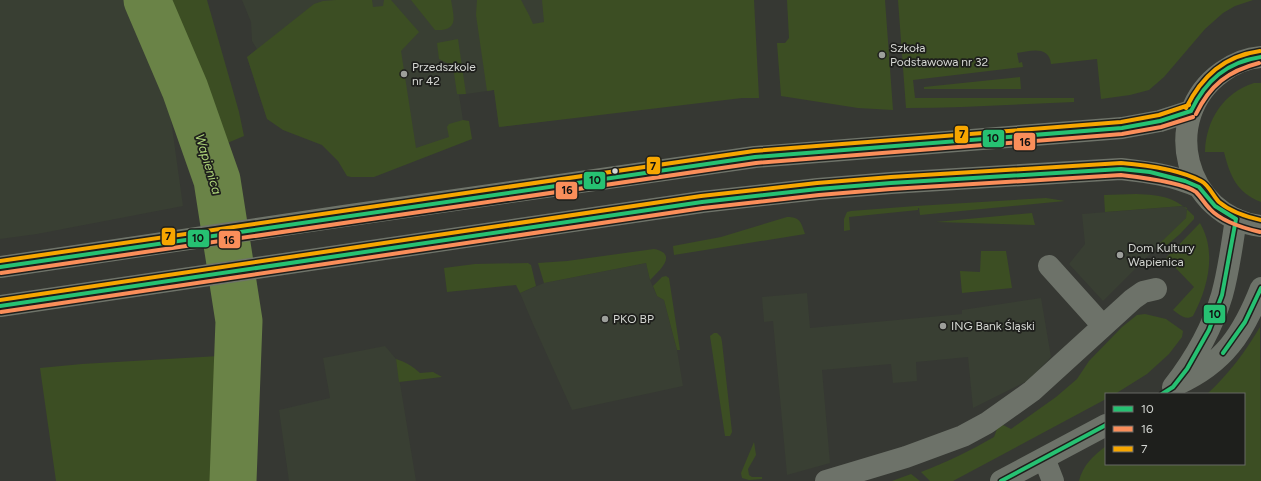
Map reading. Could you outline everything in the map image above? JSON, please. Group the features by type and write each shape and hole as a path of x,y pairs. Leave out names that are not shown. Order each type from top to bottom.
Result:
{"main road":[{"path":"1261,57 1241,62 1225,69 1201,92 1191,111 1187,125 1186,150 1188,163 1198,187 1215,206 1236,219 1261,226"},
{"path":"0,267 755,157 1122,128 1160,121 1191,111"},
{"path":"0,306 702,202 818,189 1120,169 1150,172 1185,180 1198,187"}],"street":[{"path":"1167,391 1187,369 1216,312 1222,295 1227,272 1236,219"},
{"path":"1050,266 1103,326"},
{"path":"1167,391 1192,378 1213,364 1243,328 1261,288"},
{"path":"826,481 906,457 963,436 987,423 1032,391 1132,299 1143,292 1156,289"},
{"path":"1004,480 1105,427"},
{"path":"1044,458 1053,481"}],"shaded area":[{"path":"0,0 129,0 168,98 183,206 37,234 0,239"},
{"name":"Przedszkole nr 42","path":"242,0 559,0 563,119 499,127 494,90 459,95 465,133 363,166 338,143 267,119 247,57 257,49 252,41 251,22"},
{"name":"Dom Kultury Wapienica","path":"1182,206 1187,208 1186,218 1103,301 1069,264 1085,244 1082,214"},
{"path":"646,263 650,280 657,296 664,300 677,350 683,386 572,410 520,293 544,283"},
{"path":"807,293 810,328 962,314 962,310 1041,298 1051,357 1029,380 973,408 968,357 916,362 917,381 893,383 891,364 822,370 830,463 787,475 773,321 764,322 762,297"},
{"path":"385,346 396,359 416,481 289,481 279,410 330,398 323,358"}],"green space":[{"path":"160,0 207,0 239,112 244,136 225,144 193,80"},
{"path":"372,0 373,7 383,6 384,0 391,0 419,32 401,51 416,148 449,137 447,127 449,124 463,120 469,121 472,139 374,177 351,177 347,176 338,161 322,145 283,130 267,119 247,57 314,4 323,1"},
{"path":"411,0 451,0 454,18 451,26 443,30 435,30"},
{"path":"477,0 521,0 533,24 544,22 542,0 754,0 759,98 742,98 499,127 494,90 487,91 476,15"},
{"path":"787,0 885,0 893,110 858,108 781,96 777,43 785,43 789,38"},
{"path":"898,0 1253,0 1235,6 1223,13 1205,29 1164,77 1149,90 1130,95 1101,99 1097,59 1051,64 1047,54 1033,51 1017,53 1019,63 1022,62 1023,67 913,80 915,98 1074,98 1074,102 969,107 906,108"},
{"path":"458,39 466,94 457,94 453,66 439,59 437,43"},
{"path":"1020,77 1021,89 924,89 924,87"},
{"path":"1254,83 1261,83 1261,202 1240,189 1232,176 1224,152 1205,152 1209,129 1218,109 1233,94"},
{"path":"1104,195 1154,195 1168,198 1182,206 1105,212"},
{"path":"1046,198 1065,201 920,215 918,208 918,210 849,217 850,230 844,231 844,219 847,212 851,211"},
{"path":"1187,209 1194,216 1194,219 1180,234 1161,250 1156,247 1186,218"},
{"path":"1032,213 1035,225 936,222"},
{"path":"787,217 797,219 805,234 674,255 673,246 721,237"},
{"path":"1200,223 1208,246 1208,270 1203,294 1193,316 1187,318 1173,310 1194,287 1166,258"},
{"path":"654,249 661,251 665,255 666,259 662,268 650,280 646,263 544,283 538,263 567,261"},
{"path":"981,251 1006,251 1012,288 962,293 960,271 980,272"},
{"path":"528,263 531,265 536,286 520,293 516,285 447,292 444,268 475,264"},
{"path":"666,276 669,278 680,350 677,350 664,300 657,296 653,286 662,277"},
{"path":"1145,314 1166,319 1183,331 1182,337 1169,354 1147,374 1117,393 1105,393 1105,400 953,481 930,481 921,472 958,456 994,437 997,429 1003,425 1011,429 1056,397 1077,379 1089,361 1122,327 1137,315"},
{"path":"1260,327 1261,481 1079,481 1083,470 1089,461 1105,447 1105,465 1245,465 1245,393 1208,393 1222,379"},
{"path":"717,333 721,337 722,342 732,432 730,436 725,436 710,336"},
{"path":"219,356 222,376 218,481 56,481 40,368"},
{"path":"396,359 409,364 420,373 433,372 442,377 399,382"},
{"path":"754,442 756,455 748,469 749,475 752,477 762,477 762,479 749,480 742,478 741,473"},
{"path":"911,474 920,481 892,481"}],"waterway":[{"name":"Wapienica","path":"147,0 185,89 217,180 239,321 233,481"}],"transit line":[{"name":"7","path":"1186,108 1199,86 1216,69 1236,58 1260,51"},
{"name":"10","path":"1191,111 1203,90 1219,74 1238,63 1261,57"},
{"name":"16","path":"1196,114 1207,95 1221,81 1238,70 1259,63"},
{"name":"7","path":"0,261 754,151 1121,122 1159,115 1189,105"},
{"name":"10","path":"0,267 755,157 1122,128 1160,121 1191,111"},
{"name":"16","path":"1,273 756,163 1122,134 1161,127 1193,117"},
{"name":"7","path":"0,300 701,196 817,183 891,177 1121,163 1141,165 1182,173 1201,181 1224,206 1239,214 1261,220"},
{"name":"10","path":"0,306 702,202 818,189 891,183 1121,169 1150,172 1185,181 1199,187 1215,206 1236,219"},
{"name":"16","path":"1,312 703,208 819,195 891,189 1121,175 1160,180 1190,188 1196,192 1210,209 1220,218 1260,232"},
{"name":"10","path":"1164,393 1173,387 1187,369 1209,330 1222,295 1236,219"},
{"name":"10","path":"1223,353 1245,322 1261,288"},
{"name":"10","path":"1001,481 1105,426"}],"place":[{"name":"Szkoła Podstawowa nr 32","path":"882,55"},
{"name":"Przedszkole nr 42","path":"404,74"},
{"name":"Dom Kultury Wapienica","path":"1120,255"},
{"name":"PKO BP","path":"605,319"},
{"name":"ING Bank Śląski","path":"943,326"}]}
